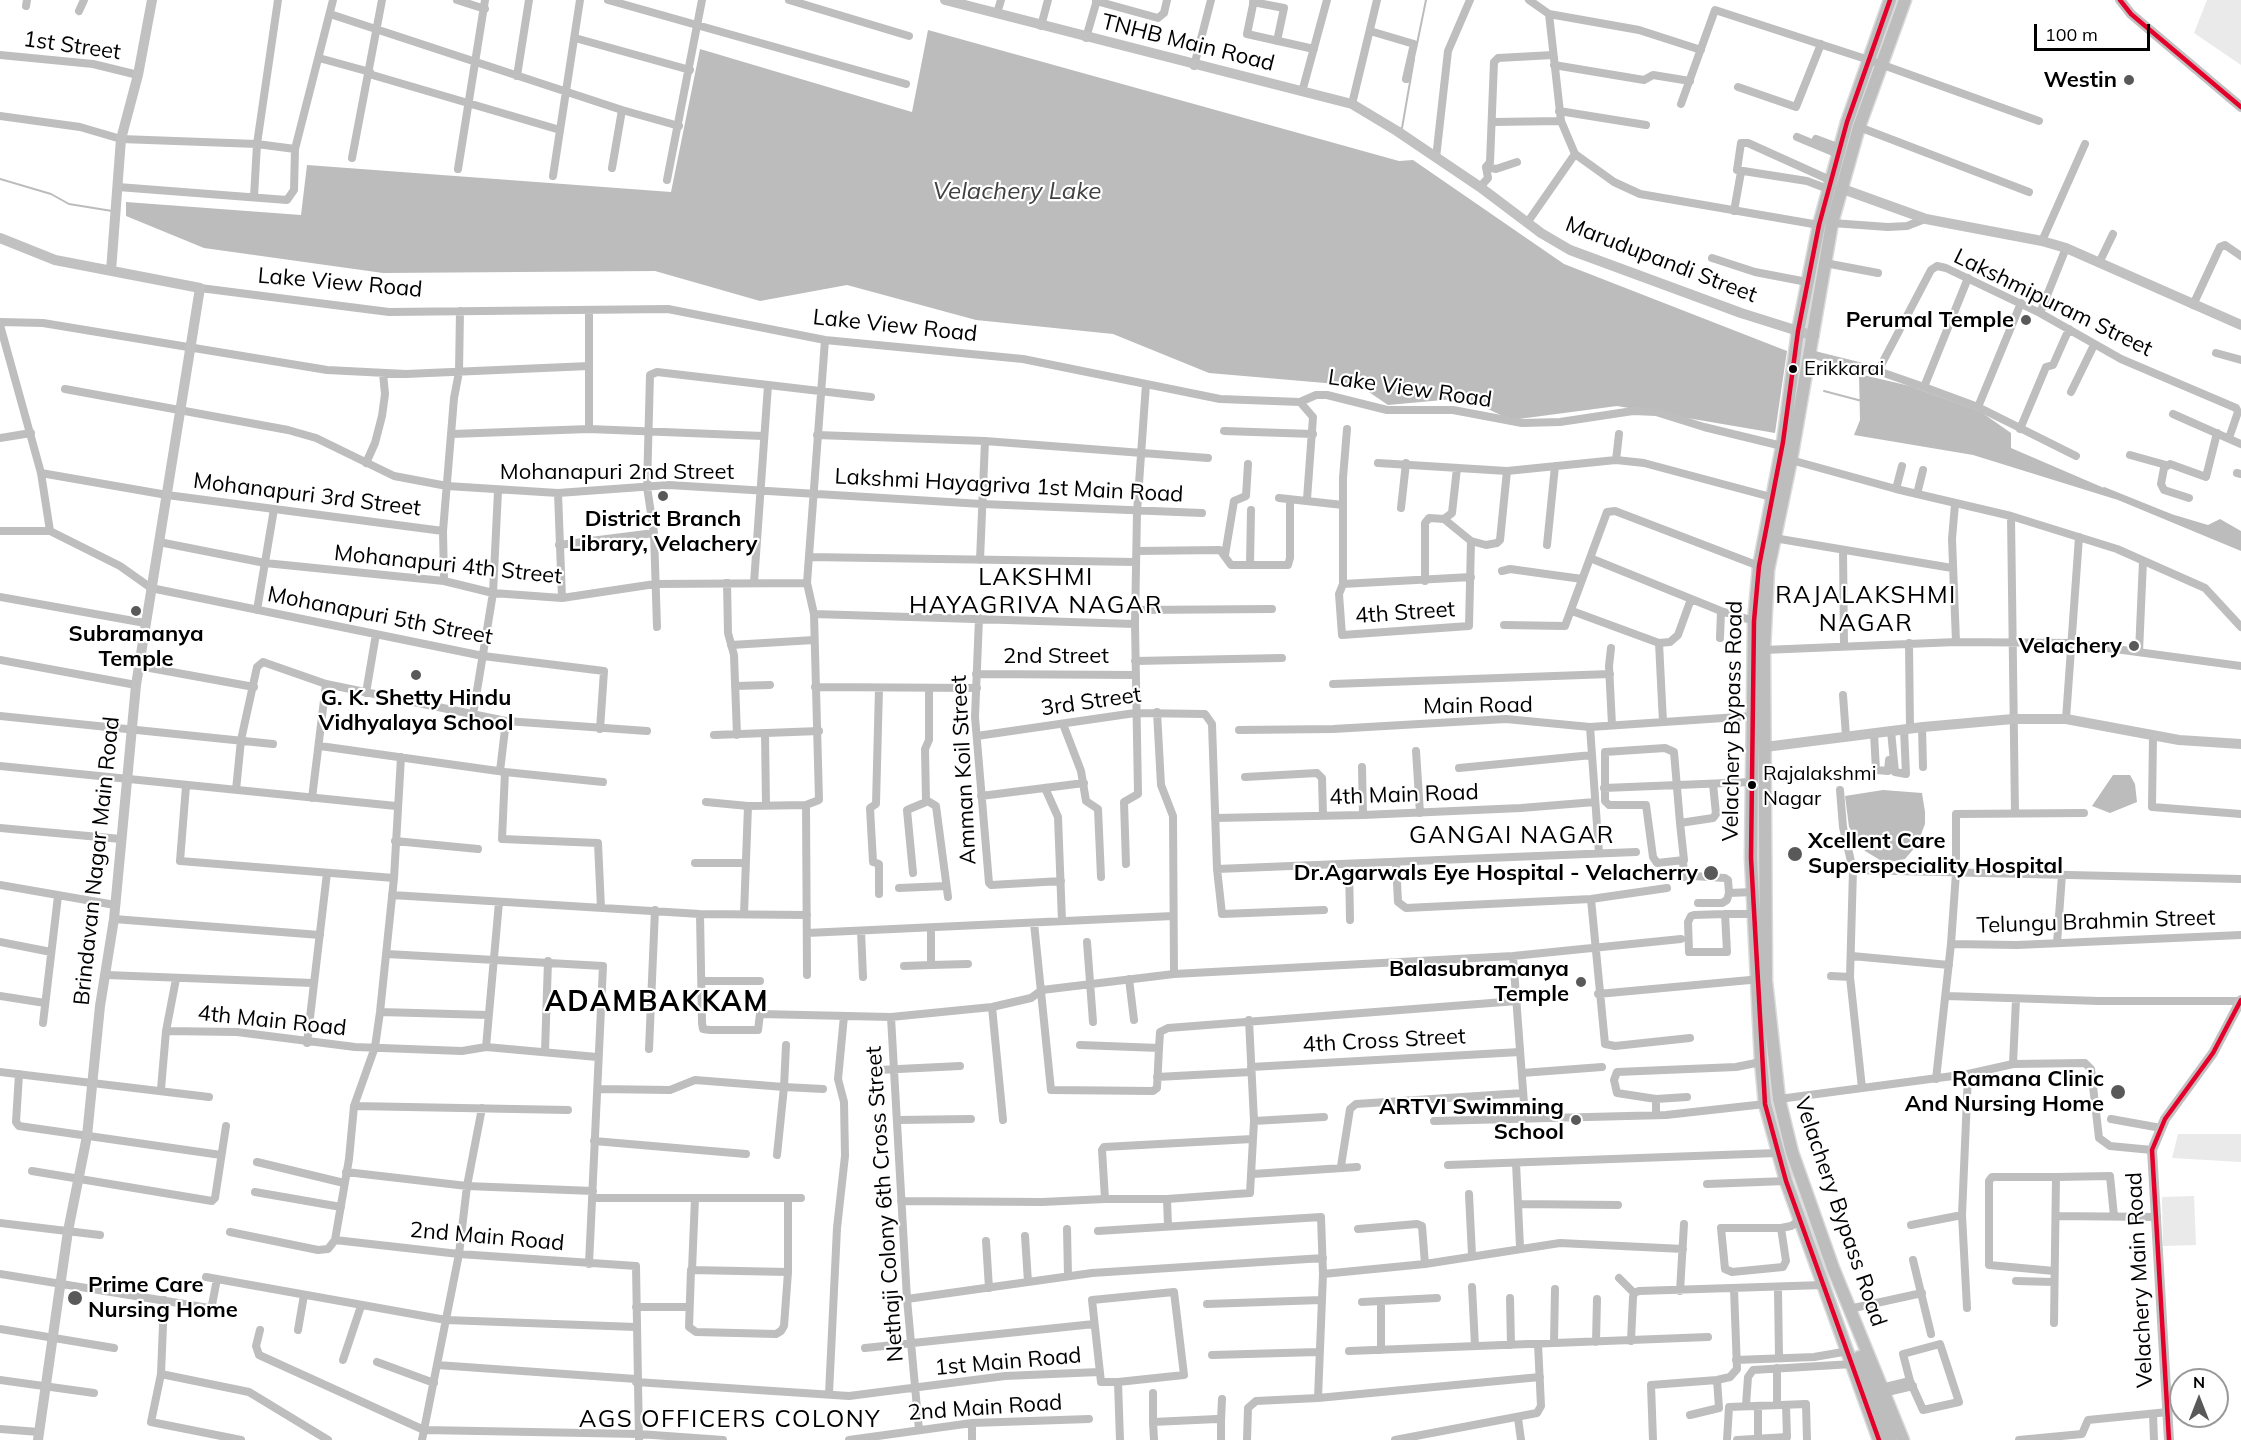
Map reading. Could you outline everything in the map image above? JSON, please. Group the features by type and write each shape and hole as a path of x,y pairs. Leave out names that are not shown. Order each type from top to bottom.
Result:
{"main road":[{"name":"Velachery Bypass Road","path":"1833,186 1859,127 1890,0"},
{"name":"Velachery Bypass Road","path":"1903,1440 1850,1309 1792,1152 1779,1099 1762,979 1754,914 1751,858 1754,621 1759,566 1782,446 1798,331 1808,282 1826,224 1839,151 1875,62 1905,0"},
{"name":"Velachery Bypass Road","path":"1826,224 1826,263 1814,336 1768,570 1764,650 1766,859 1761,1062 1765,1104 1777,1153 1879,1440"},
{"path":"1751,858 1766,859"},
{"path":"1817,1268 1827,1274 1890,1440"}],"street":[{"path":"79,11 84,0"},
{"path":"111,271 121,139 138,75 153,0"},
{"path":"254,197 256,144 278,0"},
{"path":"118,187 281,201 290,197 294,190 295,149 333,0"},
{"path":"352,158 382,0"},
{"path":"457,0 485,9"},
{"path":"458,169 485,0"},
{"path":"517,76 529,0"},
{"path":"553,176 580,0"},
{"path":"608,0 632,4 906,84"},
{"path":"668,180 702,0"},
{"path":"789,0 909,36"},
{"name":"TNHB Main Road","path":"945,0 1194,66 1352,104"},
{"path":"997,14 1001,0"},
{"path":"1041,26 1048,0"},
{"path":"1086,38 1097,0 1158,18 1162,16 1167,0"},
{"path":"1194,66 1211,0"},
{"path":"1302,92 1327,0"},
{"path":"1352,104 1377,0"},
{"path":"1436,158 1448,51 1470,0"},
{"path":"1529,0 1549,14 1639,30 1701,50"},
{"path":"2120,0 2130,14 2241,107"},
{"path":"1277,41 1284,8 1254,1 1246,34 1277,41 1314,49"},
{"path":"1681,104 1715,10 1875,62 2039,121"},
{"path":"330,14 622,110 679,126"},
{"path":"1549,14 1561,121 1575,154 1614,182 1640,194 1734,211 1826,224 1888,227 1906,226 1926,219"},
{"path":"1370,31 1414,44 1406,79"},
{"path":"575,38 690,70"},
{"path":"1738,87 1796,107 1821,44"},
{"name":"1st Street","path":"0,55 93,64 138,75"},
{"path":"1480,187 1488,178 1486,167 1490,162 1496,59 1553,55"},
{"path":"319,58 469,105 560,130"},
{"path":"1554,66 1644,80 1653,75 1690,81"},
{"name":"Marudupandi Street","path":"1352,104 1480,187 1527,223 1583,255 1741,313 1814,336"},
{"path":"612,168 622,110"},
{"path":"1559,111 1646,126"},
{"path":"0,116 80,126 121,139 256,144 295,149"},
{"path":"1493,122 1561,121"},
{"path":"1859,127 2029,192"},
{"path":"1806,136 1839,151"},
{"path":"1797,137 1839,151"},
{"path":"1833,186 1741,172 1736,166 1743,142 1833,186 1926,219 2042,241 2066,248 2241,325"},
{"path":"2042,241 2085,144"},
{"path":"1527,223 1575,154"},
{"path":"1486,167 1496,169 1517,162"},
{"path":"1734,211 1741,172"},
{"path":"2099,263 2113,234"},
{"name":"Lake View Road","path":"0,238 56,260 200,288 389,312 668,309 825,340 1023,358 1220,399 1300,402 1316,395 1327,395 1387,410 1453,410 1494,420 1522,423 1560,422 1633,411 1656,412 1704,428 1782,446"},
{"path":"2193,305 2220,247 2225,245 2241,256"},
{"path":"2040,313 2066,248"},
{"path":"1712,258 1755,272 1808,282"},
{"path":"1826,263 1878,273"},
{"name":"Lakshmipuram Street","path":"1878,371 1931,270 1937,266 2021,303 2094,345 2236,408 2238,412 2229,438"},
{"path":"1924,387 1968,278"},
{"name":"Brindavan Nagar Main Road","path":"38,1437 68,1231 87,1136 100,1006 107,975 114,919 136,686 188,348 200,288"},
{"path":"1978,407 2021,303"},
{"path":"589,310 589,429"},
{"path":"444,581 443,531 454,398 459,372 460,311"},
{"path":"50,531 41,473 0,324 43,323 327,370 383,373 459,372 589,366"},
{"path":"2020,429 2046,367 2053,364 2068,329"},
{"path":"706,802 748,806 806,805 819,800 819,731 815,687 814,614 807,583 815,495 819,391 825,340"},
{"path":"2071,392 2094,345"},
{"path":"2216,353 2241,360"},
{"path":"1810,354 1878,371 1978,407 2076,456"},
{"path":"657,627 654,533 647,487 650,375 657,372 871,397"},
{"path":"366,463 375,443 382,416 385,394 383,373"},
{"path":"1125,864 1124,802 1138,794 1135,713 1136,562 1137,512 1146,384"},
{"path":"754,583 768,385"},
{"name":"Mohanapuri 2nd Street","path":"65,389 288,429 316,438 394,476 447,486 558,494 669,485 815,495"},
{"path":"1300,402 1313,417 1307,499"},
{"path":"2173,414 2241,444"},
{"path":"452,434 589,429 763,436"},
{"path":"1347,429 1343,505 1343,584 1471,577 1471,541"},
{"path":"1224,431 1312,434"},
{"path":"0,438 31,433"},
{"path":"2130,455 2206,477 2217,433"},
{"path":"1616,460 1618,434"},
{"path":"817,435 986,441 1208,458"},
{"path":"980,560 986,441"},
{"path":"1378,463 1507,471 1616,460 1644,463 1771,497"},
{"path":"1791,460 1896,489 2011,516 2117,549 2205,588 2241,627"},
{"path":"1401,508 1406,463"},
{"path":"1248,464 1246,496 1233,501 1224,553 1229,564 1285,566 1289,564 1290,500"},
{"path":"2166,465 2162,487 2189,498"},
{"path":"1547,545 1555,466"},
{"path":"1896,489 1902,466"},
{"path":"1444,519 1452,513 1457,468"},
{"path":"1917,494 1923,470"},
{"path":"1425,580 1425,524 1429,518 1444,519 1471,541 1493,545 1500,540 1507,471"},
{"name":"Mohanapuri 3rd Street","path":"41,473 166,495 443,531"},
{"path":"473,715 494,593 498,490"},
{"path":"558,494 562,598"},
{"name":"Lakshmi Hayagriva 1st Main Road","path":"815,495 1137,512 1202,513"},
{"path":"1279,498 1307,499 1343,505"},
{"path":"1955,504 1952,568 1956,642"},
{"path":"257,610 274,509"},
{"path":"1250,565 1251,510"},
{"path":"1504,625 1563,628 1572,611 1607,512 1614,511 1759,566"},
{"path":"2011,516 2015,813"},
{"path":"0,531 50,531 120,566 151,588"},
{"path":"560,545 654,533"},
{"path":"2066,719 2079,537"},
{"path":"1774,538 1952,568"},
{"name":"Mohanapuri 4th Street","path":"159,542 265,563 444,581 494,593 562,598 655,584 807,583"},
{"path":"1137,550 1224,553"},
{"path":"1843,550 1844,645"},
{"path":"809,557 1136,562"},
{"path":"1590,558 1721,611 1754,621"},
{"path":"2139,652 2143,561"},
{"path":"1502,571 1582,579"},
{"name":"4th Street","path":"1343,584 1339,594 1342,635 1469,626 1471,577"},
{"path":"727,583 728,633 735,686 737,735"},
{"name":"Mohanapuri 5th Street","path":"151,588 483,656 604,671 600,729"},
{"path":"0,597 145,623"},
{"path":"1572,611 1659,643 1676,640 1691,599"},
{"path":"1136,610 1272,609"},
{"path":"1720,638 1721,611"},
{"path":"814,614 1135,624"},
{"name":"Amman Koil Street","path":"979,618 976,674 977,736 989,885 1060,881"},
{"path":"366,693 376,634"},
{"path":"731,645 814,640"},
{"path":"1659,643 1663,722"},
{"path":"1764,650 1909,643 2071,643 2241,666"},
{"path":"1889,731 1895,772 1906,774 1912,728 1909,643"},
{"path":"1611,648 1612,725"},
{"path":"1135,661 1282,658"},
{"path":"0,660 136,686"},
{"path":"236,790 242,740 257,667 263,662 326,684 506,721 647,731"},
{"path":"139,666 254,687"},
{"name":"2nd Street","path":"976,674 1135,675"},
{"path":"1333,684 1610,674"},
{"path":"312,798 326,684"},
{"path":"735,686 770,686"},
{"path":"815,687 976,688"},
{"path":"879,688 876,804 870,808 873,862 879,864 879,894"},
{"path":"926,802 925,749 929,740 929,688"},
{"path":"1843,695 1846,736"},
{"path":"1157,711 1161,785 1173,816 1174,974"},
{"name":"3rd Street","path":"977,736 1135,713 1157,711 1201,713 1209,716 1212,724 1215,818"},
{"path":"0,716 273,744"},
{"name":"Main Road","path":"1239,730 1333,729 1506,719 1590,727 1753,716"},
{"path":"1765,747 1912,728 2013,719 2066,719 2153,736 2210,743 2241,744"},
{"path":"506,721 502,839 598,843 601,908"},
{"path":"1063,724 1084,783 1086,801 1098,809 1101,877"},
{"path":"1590,727 1599,853"},
{"path":"1912,728 1923,767"},
{"path":"714,735 819,731"},
{"path":"1874,733 1876,770 1886,771 1890,768 1889,731"},
{"path":"765,734 766,805"},
{"path":"2153,736 2152,807 2241,814"},
{"path":"320,746 503,772 603,782"},
{"path":"1683,861 1662,864 1654,861 1646,805 1609,806 1605,801 1603,756 1607,750 1671,749 1676,754 1683,861 1689,877 1728,880 1727,900 1722,903 1698,903"},
{"path":"1416,751 1420,813"},
{"path":"1458,768 1592,755"},
{"path":"230,1232 318,1250 328,1249 335,1240 354,1106 375,1047 380,1012 394,878 396,806 401,757"},
{"path":"0,766 396,806"},
{"path":"1362,767 1363,815"},
{"path":"1245,777 1317,772 1322,778 1323,815"},
{"path":"1604,788 1752,782"},
{"path":"981,796 1084,783"},
{"path":"1680,822 1713,818 1716,809 1713,784"},
{"path":"186,786 180,861 394,878"},
{"path":"1045,788 1058,817 1062,921"},
{"path":"1839,790 1843,827 1853,870 1850,977 1862,1088"},
{"path":"913,873 907,810 926,802 936,806 948,897"},
{"name":"4th Main Road","path":"1215,818 1420,813 1594,802"},
{"path":"806,805 807,975"},
{"path":"744,914 748,806"},
{"path":"1936,1079 1951,944 1956,873 1956,814 2084,813"},
{"path":"1215,818 1217,868 1221,911 1224,915 1324,910"},
{"path":"0,828 121,839"},
{"path":"395,842 478,849"},
{"path":"1217,868 1636,852"},
{"path":"1396,862 1398,902 1402,908 1591,898 1667,888"},
{"path":"696,863 745,863"},
{"path":"1349,864 1350,920"},
{"path":"1853,870 2241,879"},
{"path":"307,1043 327,873"},
{"path":"2058,943 2062,874"},
{"path":"0,885 115,904"},
{"path":"899,888 945,886"},
{"path":"1729,893 1753,892"},
{"path":"392,895 700,914 807,915"},
{"path":"43,1023 58,896"},
{"path":"1591,898 1598,994 1604,1041 1607,1046 1690,1038"},
{"path":"486,1047 499,902"},
{"path":"649,1049 654,910"},
{"path":"700,914 703,1029 758,1030 760,1014 891,1017 992,1007 1031,998 1042,990 1174,974 1513,956 1681,939"},
{"path":"1725,914 1727,952 1694,954 1689,952 1688,918 1694,915 1725,914 1754,914"},
{"path":"807,933 1173,916"},
{"path":"114,919 320,935"},
{"path":"1034,923 1051,1090 1146,1093 1157,1089 1160,1032 1168,1028 1517,1001"},
{"path":"931,929 931,964"},
{"path":"861,931 862,977"},
{"name":"Telungu Brahmin Street","path":"1951,944 2058,943 2241,935"},
{"path":"0,942 51,952"},
{"path":"1087,942 1093,1022"},
{"path":"387,954 494,961 548,961 603,966 589,1264"},
{"path":"1513,956 1525,1117"},
{"path":"1852,956 1949,965"},
{"path":"545,1051 548,961"},
{"path":"904,966 968,964"},
{"path":"107,975 313,983"},
{"path":"1832,976 1850,977"},
{"path":"161,1089 166,1031 176,979"},
{"path":"1129,979 1134,1020"},
{"path":"1598,994 1762,979"},
{"path":"702,981 760,981"},
{"path":"0,996 45,1003"},
{"path":"1947,996 2016,999 2241,1000"},
{"path":"2013,1064 2016,999"},
{"name":"Velachery Main Road","path":"2169,1440 2152,1150 2165,1119 2213,1053 2241,1000"},
{"path":"992,1007 1003,1120"},
{"path":"380,1012 488,1016"},
{"path":"829,1394 837,1228 845,1156 844,1102 838,1079 844,1016"},
{"name":"Nethaji Colony 6th Cross Street","path":"891,1017 907,1299 919,1430"},
{"path":"901,1201 1042,1202 1167,1199 1248,1194 1252,1189 1254,1121 1249,1020"},
{"name":"4th Main Road","path":"166,1031 237,1032 307,1043 462,1051 486,1047 597,1057"},
{"path":"777,1155 786,1045"},
{"path":"1080,1045 1159,1048"},
{"name":"4th Cross Street","path":"1156,1077 1520,1052"},
{"path":"1687,1097 1656,1099 1617,1093 1614,1080 1617,1072 1736,1067 1761,1062"},
{"path":"1779,1099 1936,1079 2013,1064 2089,1065 2099,1138 2110,1146 2152,1150"},
{"path":"878,1070 960,1066"},
{"path":"1522,1073 1602,1067"},
{"path":"0,1071 92,1084 161,1089 208,1097"},
{"path":"19,1074 17,1125 221,1155"},
{"path":"1967,1308 1962,1215 1968,1074"},
{"path":"599,1089 670,1090 695,1080 823,1089"},
{"path":"1341,1166 1350,1109 1356,1104 1523,1093"},
{"path":"1656,1099 1656,1115"},
{"path":"1434,1121 1656,1115 1765,1104"},
{"path":"354,1106 568,1110"},
{"path":"422,1440 459,1254 467,1186 482,1108"},
{"path":"1254,1121 1324,1117"},
{"path":"897,1120 971,1119"},
{"path":"2111,1119 2161,1128"},
{"path":"32,1171 212,1201 215,1198 226,1126"},
{"path":"1105,1199 1103,1148 1252,1139"},
{"path":"594,1141 746,1154"},
{"path":"1448,1165 1777,1153"},
{"path":"257,1162 344,1184"},
{"path":"1516,1163 1520,1247"},
{"path":"1253,1174 1341,1166 1357,1167"},
{"path":"346,1172 467,1186 593,1195 801,1198"},
{"path":"2054,1271 1989,1265 1989,1181 1994,1177 2110,1176 2114,1216"},
{"path":"2054,1323 2056,1177"},
{"path":"1707,1184 1786,1181"},
{"path":"255,1192 341,1207"},
{"path":"1469,1194 1472,1255"},
{"path":"695,1198 689,1327 696,1332 776,1334 784,1326 788,1272 788,1198"},
{"path":"1167,1199 1168,1226"},
{"path":"1518,1204 1618,1205"},
{"path":"1911,1225 1962,1215"},
{"path":"1098,1231 1320,1216 1323,1274 1318,1352 1318,1398"},
{"path":"2056,1216 2157,1217"},
{"path":"1781,1228 1786,1261 1783,1267 1732,1272 1725,1269 1721,1228 1781,1228 1791,1226 1801,1220"},
{"path":"0,1222 100,1235"},
{"path":"1358,1229 1417,1224 1422,1226 1425,1264"},
{"path":"1680,1290 1684,1224"},
{"path":"1067,1229 1068,1276"},
{"path":"1025,1236 1028,1282"},
{"name":"2nd Main Road","path":"335,1240 459,1254 636,1266 636,1307"},
{"path":"986,1241 989,1288"},
{"path":"1323,1274 1425,1264 1520,1247 1560,1243 1683,1249"},
{"path":"907,1299 1068,1276 1323,1258"},
{"path":"1913,1260 1931,1334"},
{"path":"692,1270 788,1272"},
{"path":"0,1274 209,1308 212,1305 217,1279"},
{"path":"206,1277 446,1320 636,1327"},
{"path":"1619,1278 1635,1293 1778,1289 1823,1285"},
{"path":"2016,1281 2054,1282"},
{"path":"1472,1287 1475,1346"},
{"path":"1653,1440 1651,1385 1717,1380 1734,1374 1737,1369 1734,1289"},
{"path":"1778,1289 1779,1358"},
{"path":"1554,1343 1555,1290"},
{"path":"1176,1293 1184,1375 1101,1382 1099,1372 1091,1324 1092,1302 1096,1298 1176,1293"},
{"path":"1631,1341 1635,1293"},
{"path":"1850,1309 1922,1293"},
{"path":"298,1330 304,1295"},
{"path":"1362,1302 1437,1298"},
{"path":"1510,1298 1511,1345"},
{"path":"1596,1342 1597,1299"},
{"path":"164,1300 161,1374 151,1422 241,1440"},
{"path":"1207,1304 1321,1300"},
{"path":"1381,1302 1381,1350"},
{"path":"343,1360 361,1306"},
{"path":"639,1437 636,1307 689,1307"},
{"path":"865,1348 1091,1324"},
{"path":"0,1329 114,1348"},
{"path":"260,1330 256,1346 259,1355 424,1430 723,1440"},
{"path":"1349,1351 1708,1337"},
{"path":"1397,1440 1533,1415 1540,1410 1538,1344"},
{"path":"1942,1345 1959,1402 1923,1410 1911,1383 1903,1354 1942,1345"},
{"path":"1736,1360 1814,1357 1849,1351"},
{"path":"1212,1355 1318,1352"},
{"path":"377,1362 434,1383"},
{"path":"1746,1405 1750,1373 1777,1368 1853,1364"},
{"name":"1st Main Road","path":"437,1365 849,1396 1005,1376 1099,1372"},
{"path":"1777,1368 1777,1405"},
{"path":"161,1374 249,1392 328,1440"},
{"path":"1247,1440 1250,1404 1256,1401 1318,1398 1540,1377"},
{"path":"0,1380 94,1393"},
{"path":"1690,1415 1719,1408 1717,1380"},
{"path":"1118,1382 1120,1440"},
{"path":"1882,1390 1911,1383"},
{"path":"1153,1393 1154,1440"},
{"path":"1221,1440 1222,1399"},
{"path":"1727,1440 1727,1409 1746,1405 1806,1404 1807,1440"},
{"path":"1737,1440 1787,1439 1786,1405"},
{"path":"1758,1406 1758,1439"},
{"path":"2019,1440 2082,1434 2088,1420 2168,1412"},
{"path":"2153,1414 2154,1440"},
{"path":"1518,1418 1521,1440"},
{"name":"2nd Main Road","path":"849,1440 972,1424 1089,1419"},
{"path":"1153,1422 1221,1421"},
{"path":"972,1424 972,1440"},
{"path":"0,1429 38,1437"}],"shaded area":[{"path":"2207,0 2241,0 2241,65 2194,33"},
{"path":"2178,1134 2241,1134 2241,1162 2172,1158"},
{"path":"2194,1196 2196,1245 2163,1246 2162,1197"}],"water":[{"name":"Velachery Lake","path":"928,30 1399,161 1413,160 1564,264 1787,351 1775,433 1617,406 1511,420 1465,398 1388,405 1360,386 1209,373 1113,334 976,320 847,285 760,301 655,271 383,273 204,248 126,216 126,202 301,215 307,165 671,192 700,49 912,112"},
{"path":"1859,374 1910,386 1981,412 2011,433 2011,448 2125,497 2208,525 2220,519 2241,531 2241,551 2118,500 1973,455 1854,435 1860,420"},
{"path":"2113,775 2130,775 2135,784 2137,802 2110,813 2092,806"},
{"path":"1883,790 1922,793 1925,812 1925,824 1917,845 1905,859 1885,863 1865,851 1849,827 1845,796"}],"waterway":[{"path":"1417,44 1426,0"},
{"path":"1402,128 1414,59"},
{"path":"0,179 51,194 69,204 112,211"},
{"path":"1824,391 1862,401"},
{"path":"2104,488 2171,515"}],"transit line":[{"path":"1879,1440 1786,1181 1765,1104 1751,858 1754,621 1759,566 1783,442 1798,331 1819,225 1847,122 1890,0"},
{"path":"2120,0 2131,14 2241,107"},
{"path":"2169,1440 2152,1150 2165,1119 2213,1053 2241,1000"}],"place":[{"name":"Westin","path":"2129,80"},
{"name":"Perumal Temple","path":"2026,320"},
{"name":"Erikkarai","path":"1793,369"},
{"name":"District Branch Library, Velachery","path":"663,496"},
{"name":"Subramanya Temple","path":"136,611"},
{"name":"Velachery","path":"2134,646"},
{"name":"G. K. Shetty Hindu Vidhyalaya School","path":"416,675"},
{"name":"Rajalakshmi Nagar","path":"1752,785"},
{"name":"Xcellent Care Superspeciality Hospital","path":"1795,854"},
{"name":"Dr.Agarwals Eye Hospital - Velacherry","path":"1711,873"},
{"name":"Balasubramanya Temple","path":"1581,982"},
{"name":"Ramana Clinic And Nursing Home","path":"2118,1092"},
{"name":"ARTVI Swimming School","path":"1576,1120"},
{"name":"Prime Care Nursing Home","path":"75,1298"}],"district":[{"name":"LAKSHMI HAYAGRIVA NAGAR","path":"1036,592"},
{"name":"RAJALAKSHMI NAGAR","path":"1866,610"},
{"name":"GANGAI NAGAR","path":"1512,836"},
{"name":"ADAMBAKKAM","path":"657,1003"},
{"name":"AGS OFFICERS COLONY","path":"730,1420"}]}
